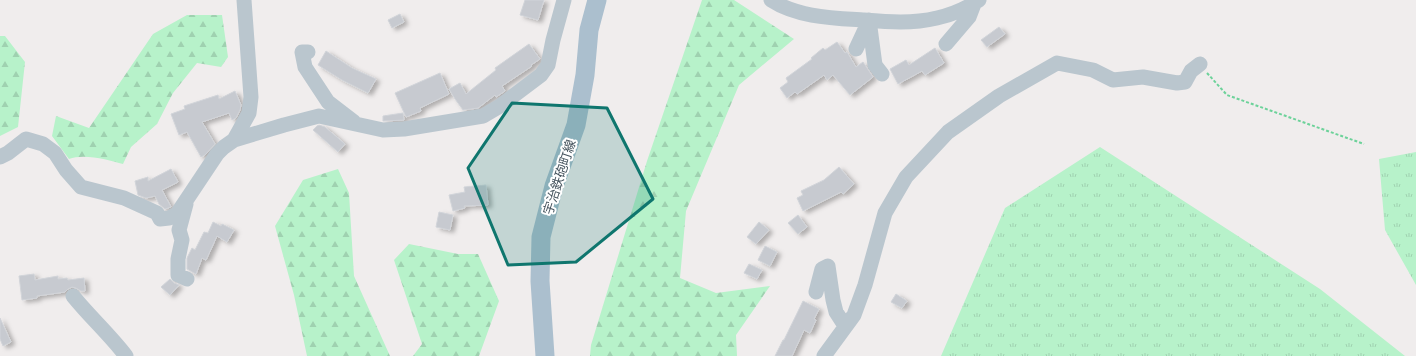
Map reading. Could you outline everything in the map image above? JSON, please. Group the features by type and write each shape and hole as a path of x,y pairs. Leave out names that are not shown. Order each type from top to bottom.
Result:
{"main road":[{"name":"宇治鉄砲町線","path":"545,356 540,281 541,237 554,186 576,125 585,75 589,30 597,0"}],"street":[{"path":"234,140 249,114 251,97 244,0"},
{"path":"0,157 8,153 26,139 43,144 55,153 66,170 81,187 124,198 157,213 160,219 169,218 177,214 186,203 217,154 234,140 319,116 383,130 404,129 483,116 500,106 541,75 548,65 564,0"},
{"path":"770,0 778,5 798,12 828,18 905,23 937,18 970,6 976,2"},
{"path":"946,44 969,17 976,2"},
{"path":"856,49 869,20"},
{"path":"869,20 874,64 882,74"},
{"path":"308,52 302,52 305,67 314,83 328,102 358,125"},
{"path":"824,356 854,315 865,285 885,213 906,177 948,132 999,96 1056,63 1093,70 1113,80 1143,77 1177,83 1185,82 1191,71 1200,64"},
{"path":"186,203 179,230 182,240 178,259 178,274 187,279"},
{"path":"816,292 822,270 828,266 836,312 845,326"},
{"path":"73,296 87,313 119,346 126,356"}],"path":[{"path":"1200,64 1226,94 1364,144"}],"highlighted area":[{"path":"512,103 607,108 653,199 576,262 508,265 468,168"}],"green space":[{"path":"702,0 734,0 794,39 739,85 686,211 680,278 716,293 770,286 736,335 737,356 590,356 591,345 647,161"},
{"path":"187,15 222,15 228,57 221,67 197,63 173,93 157,124 131,147 123,164 89,157 75,157 69,159 52,136 56,116 89,128 153,34"},
{"path":"0,36 5,36 25,62 18,127 0,136"},
{"path":"1100,147 1320,289 1405,356 941,356 1005,208"},
{"path":"1416,152 1416,285 1385,230 1379,159"},
{"path":"338,169 349,193 354,276 390,356 307,356 294,295 275,226 303,180"},
{"path":"409,244 458,254 478,254 499,301 479,356 413,356 422,344 394,260"}],"building":[{"path":"525,0 544,0 538,20 520,15"},
{"path":"400,14 404,22 392,28 388,20"},
{"path":"999,27 1005,34 987,47 981,40"},
{"path":"837,42 845,53 847,52 856,67 863,62 873,77 850,95 833,75 827,80 824,75 797,94 795,92 787,98 780,88 788,82 786,78 812,59 811,58 823,48 825,50"},
{"path":"529,44 540,59 502,86 505,91 496,97 495,95 478,108 463,110 449,89 460,83 466,94 496,70 495,68"},
{"path":"935,48 944,63 925,75 922,71 898,84 890,69 906,60 909,65"},
{"path":"326,51 352,68 376,79 368,93 342,80 318,65"},
{"path":"440,73 449,94 420,108 421,111 406,117 395,93"},
{"path":"235,91 241,105 236,118 232,120 229,113 202,122 215,144 205,155 201,157 187,132 179,135 171,114 185,109 184,106 218,95 219,99"},
{"path":"403,113 404,120 383,121 383,116"},
{"path":"319,125 325,127 345,144 338,152 313,130"},
{"path":"839,167 854,184 843,194 841,192 803,211 797,198 803,195 801,191 824,180"},
{"path":"171,169 178,182 162,190 171,207 165,209 159,204 155,196 146,198 138,195 135,181 148,177 148,181"},
{"path":"486,185 488,205 464,206 465,208 453,211 449,195 465,192 464,187"},
{"path":"439,212 453,215 450,230 436,227"},
{"path":"798,215 807,227 798,234 788,223"},
{"path":"213,222 221,226 222,224 234,230 227,242 217,236 206,260 202,258 196,274 187,269 187,258 192,248 195,250 204,232 208,233"},
{"path":"759,222 769,230 756,244 747,237"},
{"path":"765,246 777,252 770,266 758,260"},
{"path":"749,264 762,270 757,279 744,273"},
{"path":"34,274 35,280 58,276 58,279 67,278 68,280 84,278 85,291 72,287 65,292 22,300 19,276"},
{"path":"170,279 179,285 170,295 161,287"},
{"path":"896,294 907,301 902,308 891,302"},
{"path":"803,301 819,309 810,333 804,330 792,356 775,356 784,340"},
{"path":"0,318 11,342 3,346 0,339"}]}
